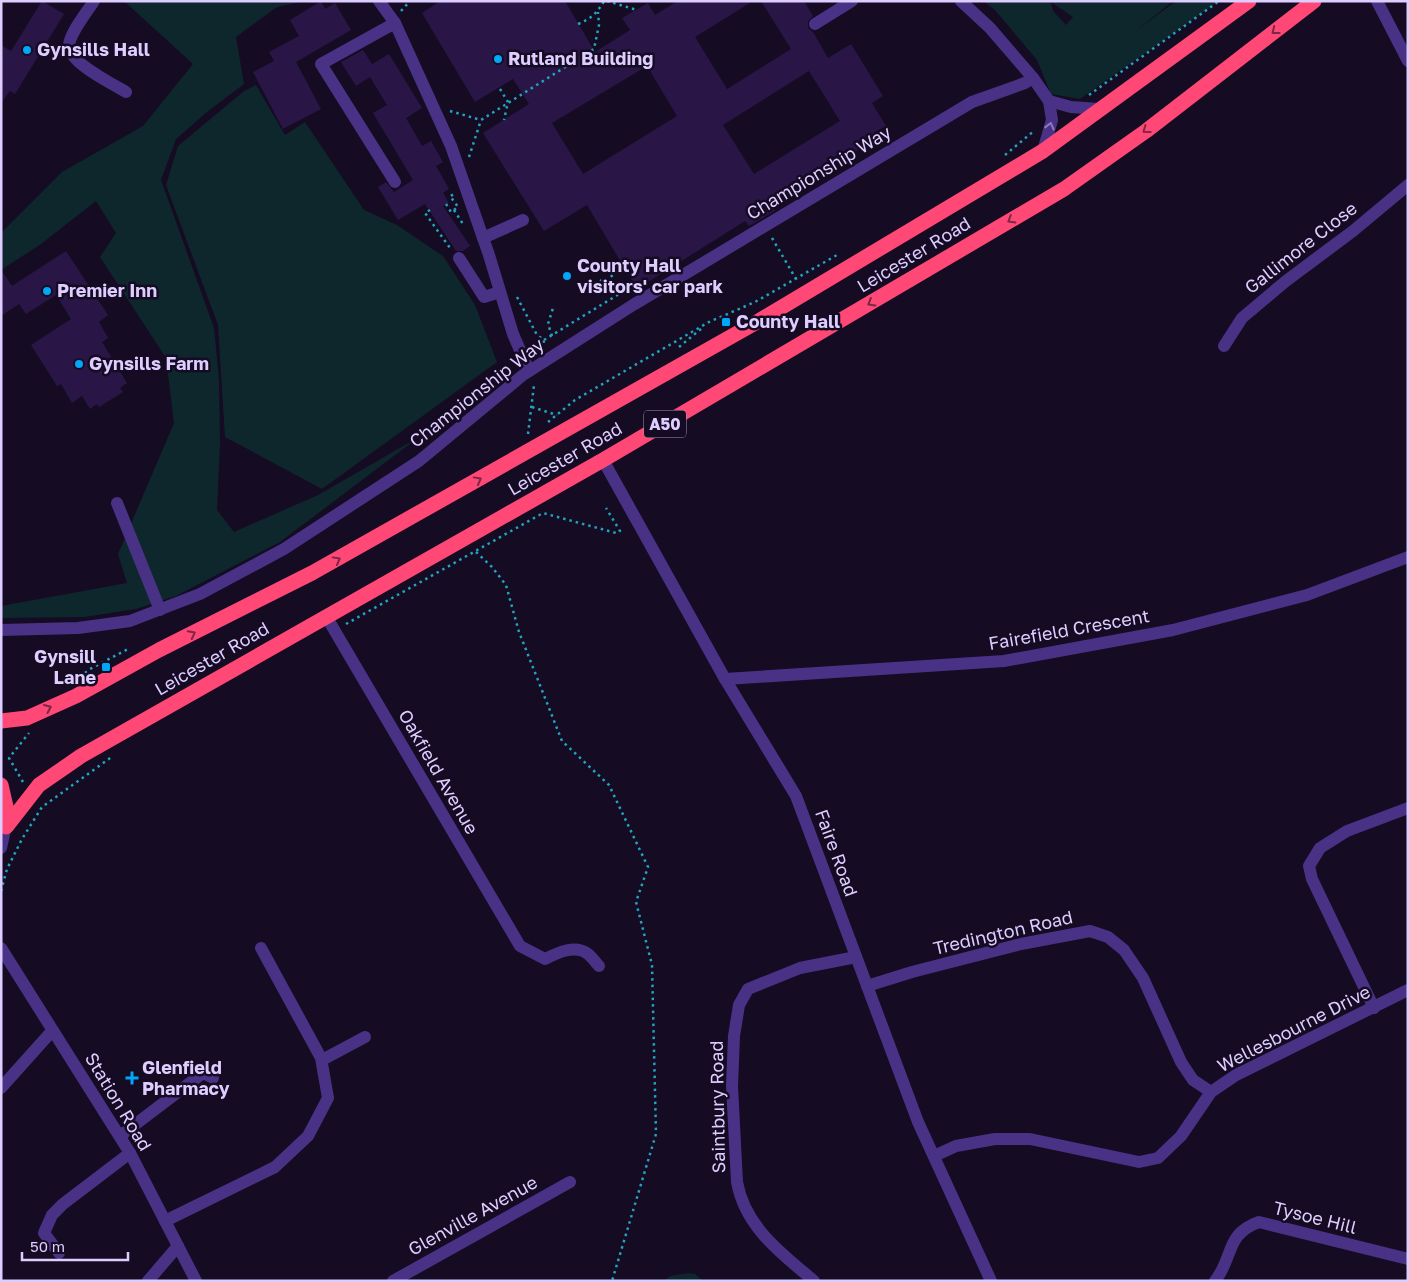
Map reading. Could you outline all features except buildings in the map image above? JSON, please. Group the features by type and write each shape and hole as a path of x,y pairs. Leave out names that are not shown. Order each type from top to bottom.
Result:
{"highway":[{"name":"Leicester Road","path":"1,721 27,718 76,696 159,650 312,574 756,322 1043,151 1249,1"},
{"name":"Leicester Road","path":"4,830 39,785 80,756 602,460 1064,189 1146,130 1314,1"},
{"path":"1,785 7,811 4,830"}],"street":[{"path":"94,1 71,37 69,46 71,52 82,64 126,92"},
{"path":"379,1 397,18 451,146 483,238 507,291 513,334 534,368"},
{"path":"816,24 852,1"},
{"path":"961,1 990,28 1033,78 1049,101 1052,120 1043,151"},
{"path":"1377,1 1408,61"},
{"path":"395,182 321,64 397,18"},
{"name":"Championship Way","path":"1,630 78,628 130,621 200,594 284,550 419,461 534,368 602,324 972,102 1025,84 1033,78"},
{"path":"1049,101 1071,107 1099,109"},
{"name":"Gallimore Close","path":"1224,346 1242,318 1286,281 1353,231 1408,184"},
{"path":"483,238 523,220"},
{"path":"459,258 477,289 484,297 507,291"},
{"name":"Faire Road","path":"602,460 726,679 796,796 918,1122 991,1281"},
{"path":"117,503 160,610"},
{"name":"Fairefield Crescent","path":"726,679 1013,659 1173,630 1307,595 1408,557"},
{"name":"Oakfield Avenue","path":"326,616 520,946 545,958 569,950 581,950 588,954 599,966"},
{"path":"1374,1008 1312,879 1309,866 1320,848 1347,831 1408,808"},
{"path":"1,848 4,830"},
{"name":"Tredington Road","path":"867,986 912,972 1021,944 1090,931 1108,937 1124,950 1143,978 1181,1062 1193,1080 1211,1092"},
{"name":"Station Road","path":"1,948 130,1153 196,1281"},
{"path":"165,1221 275,1167 308,1136 328,1098 322,1060 261,948"},
{"name":"Saintbury Road","path":"814,1281 758,1230 740,1197 737,1182 732,1086 734,1036 739,1005 748,989 800,968 856,957"},
{"name":"Wellesbourne Drive","path":"934,1156 956,1146 996,1139 1030,1138 1139,1162 1158,1158 1181,1136 1211,1092 1236,1075 1408,990"},
{"path":"1,1088 52,1031"},
{"path":"322,1060 365,1037"},
{"path":"120,1136 186,1091 204,1073 213,1078"},
{"path":"59,1253 44,1233 52,1215 63,1204 130,1153"},
{"name":"Glenville Avenue","path":"393,1281 570,1182"},
{"name":"Tysoe Hill","path":"1214,1281 1222,1271 1233,1241 1247,1227 1259,1222 1408,1259"},
{"path":"148,1281 178,1246"}],"path":[{"path":"397,18 410,1"},
{"path":"578,24 590,19 598,12 604,1"},
{"path":"608,1 636,10"},
{"path":"1071,107 1220,1"},
{"path":"473,144 481,120 594,49 599,25 598,12"},
{"path":"500,89 508,102 504,120"},
{"path":"433,107 481,120"},
{"path":"999,160 1045,122 1052,120"},
{"path":"446,204 451,212 458,207 450,196"},
{"path":"430,210 425,213 456,257 459,258"},
{"path":"765,226 796,279"},
{"path":"542,426 575,400 709,322 755,302 838,255"},
{"path":"600,280 603,282 613,275"},
{"path":"507,291 537,335 544,340"},
{"path":"535,432 528,438 534,368 544,340 624,291"},
{"path":"552,336 548,324 553,308"},
{"path":"679,348 709,322"},
{"path":"532,407 557,415"},
{"path":"476,552 492,567 506,585 519,632 562,741 608,785 648,867 636,902 652,965 656,1134 612,1281"},
{"path":"84,674 133,647"},
{"path":"27,718 31,730 9,758 31,794 42,807"},
{"path":"1,891 7,869 22,839 42,807 63,791"}],"green space":[{"path":"124,1 305,1 277,7 236,37 244,84 176,139 161,180 214,328 219,379 220,445 217,510 234,532 318,495 419,437 280,542 176,596 136,609 85,617 1,618 1,606 127,583 118,554 174,423 166,358 100,257 116,233 96,201 41,244 1,270 1,233 62,172 143,126 193,64"},
{"path":"983,1 1173,1 1137,30 1176,1 1219,1 1080,99 1051,94 1037,60 995,10","holes":["1051,2 1073,17 1066,25 1053,11"]},
{"path":"256,85 285,135 305,122 364,210 397,225 443,256 475,305 497,362 322,489 225,437 218,325 166,185 178,146 244,91"},
{"path":"695,1274 703,1281 664,1281 670,1276"}],"place":[{"name":"Gynsills Hall","path":"27,50"},
{"name":"Rutland Building","path":"498,59"},
{"name":"County Hall visitors' car park","path":"567,276"},
{"name":"Premier Inn","path":"47,291"},
{"name":"County Hall","path":"726,322"},
{"name":"Gynsills Farm","path":"79,364"},
{"name":"Gynsill Lane","path":"106,667"},
{"name":"Glenfield Pharmacy","path":"132,1078"}]}
